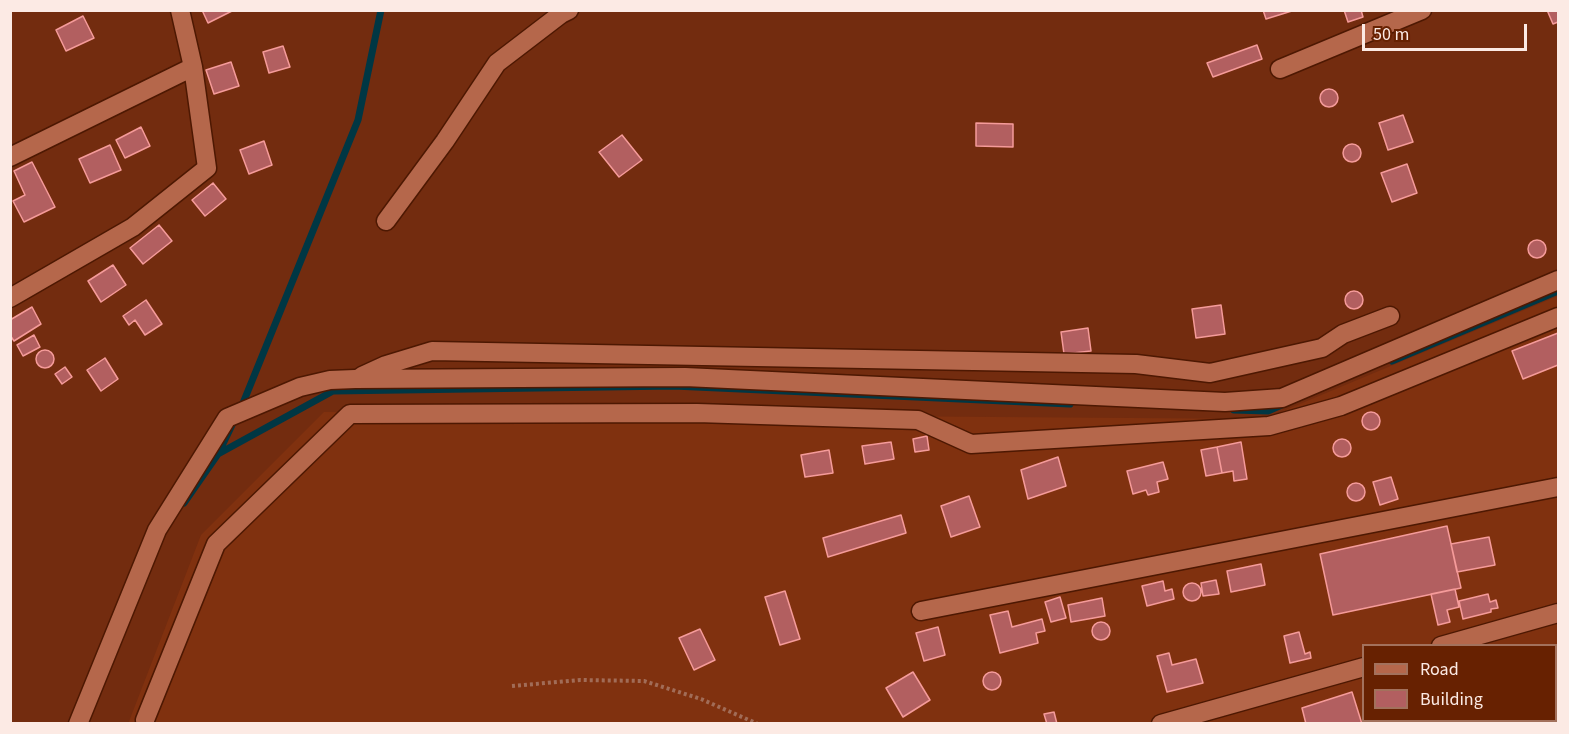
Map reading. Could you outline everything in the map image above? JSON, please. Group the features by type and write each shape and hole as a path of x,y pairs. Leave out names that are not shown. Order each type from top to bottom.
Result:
{"street":[{"path":"10,298 133,227 207,168 193,67 180,10"},
{"path":"386,221 445,141 497,63 569,10"},
{"path":"1280,69 1422,10"},
{"path":"10,157 193,67"},
{"path":"78,723 157,530 227,418 300,387 330,380 355,379 685,377 1236,402 1282,398 1558,280"},
{"path":"355,379 386,365 432,351 1136,364 1210,373 1322,348 1343,334 1390,316"},
{"path":"145,720 216,544 350,414 697,413 918,420 971,444 1269,426 1341,406 1558,317"},
{"path":"921,611 1558,487"},
{"path":"1445,644 1558,613"},
{"path":"1161,723 1362,668"}],"path":[{"path":"513,686 580,680 644,681 701,699 758,723"}],"shaded area":[{"path":"1558,296 1558,723 128,724 201,535 324,412 1264,419"}],"building":[{"path":"202,10 234,10 208,23"},
{"path":"1263,10 1295,10 1266,19"},
{"path":"1344,10 1361,10 1363,17 1348,22"},
{"path":"1547,10 1558,10 1558,22 1553,24"},
{"path":"83,16 94,38 66,51 56,30"},
{"path":"1257,45 1262,59 1213,77 1207,63"},
{"path":"283,46 290,67 269,73 263,52"},
{"path":"231,62 239,86 214,94 206,70"},
{"path":"1325,89 1333,89 1338,94 1336,105 1325,107 1320,102 1320,94"},
{"path":"1403,115 1413,142 1388,150 1379,123"},
{"path":"976,123 1013,124 1013,147 976,146"},
{"path":"141,127 150,146 125,158 116,140"},
{"path":"622,135 642,160 619,177 599,152"},
{"path":"264,141 272,165 249,174 240,150"},
{"path":"1348,144 1356,144 1361,149 1359,160 1348,162 1343,157 1343,149"},
{"path":"110,145 121,170 90,183 79,159"},
{"path":"32,162 55,207 24,222 13,201 25,195 14,171"},
{"path":"1407,164 1417,193 1392,202 1381,173"},
{"path":"213,183 226,199 205,216 192,200"},
{"path":"159,225 172,241 143,264 130,248"},
{"path":"1533,240 1541,240 1546,245 1544,256 1533,258 1528,253 1528,245"},
{"path":"113,265 126,285 101,302 88,281"},
{"path":"1350,291 1358,291 1363,296 1361,307 1350,309 1345,304 1345,296"},
{"path":"146,300 162,324 145,335 135,320 129,325 123,316"},
{"path":"1221,305 1225,334 1196,338 1192,309"},
{"path":"32,307 41,324 14,341 10,335 10,320"},
{"path":"1088,328 1091,351 1064,354 1061,332"},
{"path":"1558,333 1558,365 1523,379 1512,351"},
{"path":"34,335 40,347 23,356 17,345"},
{"path":"45,350 53,355 54,359 49,367 45,368 37,363 36,359 41,351"},
{"path":"105,358 118,379 101,391 87,370"},
{"path":"65,367 72,377 62,384 55,374"},
{"path":"1367,412 1375,412 1380,417 1378,428 1367,430 1362,425 1362,417"},
{"path":"927,436 929,450 915,452 913,439"},
{"path":"1338,439 1346,439 1351,444 1349,455 1338,457 1333,452 1333,444"},
{"path":"891,442 894,459 865,464 862,446"},
{"path":"1241,442 1247,479 1234,481 1233,471 1222,473 1217,447"},
{"path":"1217,447 1222,473 1206,476 1201,450"},
{"path":"829,450 833,473 805,477 801,455"},
{"path":"1058,457 1066,486 1028,499 1021,470"},
{"path":"1163,462 1168,479 1157,482 1159,492 1148,495 1146,490 1133,494 1127,471"},
{"path":"1391,477 1398,499 1380,505 1373,482"},
{"path":"1352,483 1360,483 1365,488 1363,499 1352,501 1347,496 1347,488"},
{"path":"969,496 980,527 951,537 941,506"},
{"path":"901,515 906,533 828,557 823,538"},
{"path":"1447,526 1461,588 1333,615 1320,554"},
{"path":"1489,537 1495,565 1457,572 1451,544"},
{"path":"1261,564 1265,585 1231,592 1227,571"},
{"path":"1216,580 1219,594 1203,596 1201,583"},
{"path":"1163,581 1165,591 1172,589 1174,599 1147,606 1142,586"},
{"path":"1188,583 1196,583 1201,588 1199,599 1188,601 1183,596 1183,588"},
{"path":"1455,589 1459,607 1447,610 1450,622 1438,625 1431,594"},
{"path":"785,591 800,639 780,645 765,597"},
{"path":"1488,594 1490,602 1496,600 1498,608 1463,619 1459,601"},
{"path":"1060,597 1066,618 1051,622 1045,602"},
{"path":"1102,598 1105,616 1071,622 1068,605"},
{"path":"1008,611 1012,627 1042,619 1045,631 1036,633 1038,643 1000,653 990,615"},
{"path":"1097,622 1105,622 1110,627 1108,638 1097,640 1092,635 1092,627"},
{"path":"938,627 945,655 924,661 916,633"},
{"path":"700,629 715,660 694,670 679,638"},
{"path":"1299,632 1305,654 1310,652 1311,658 1290,663 1284,636"},
{"path":"1169,653 1172,665 1196,659 1203,683 1167,692 1157,656"},
{"path":"913,672 930,700 903,717 886,688"},
{"path":"988,672 996,672 1001,677 999,688 988,690 983,685 983,677"},
{"path":"1352,692 1362,724 1306,724 1302,708"},
{"path":"1557,700 1558,724 1515,724 1515,722 1557,722"},
{"path":"1054,712 1057,724 1047,724 1044,714"}],"waterway":[{"path":"241,408 358,120 381,10"},
{"path":"1392,361 1558,291"},
{"path":"218,454 333,391 674,386 1070,404"},
{"path":"1234,410 1268,411 1284,404"},
{"path":"184,503 218,454 233,423"}]}
